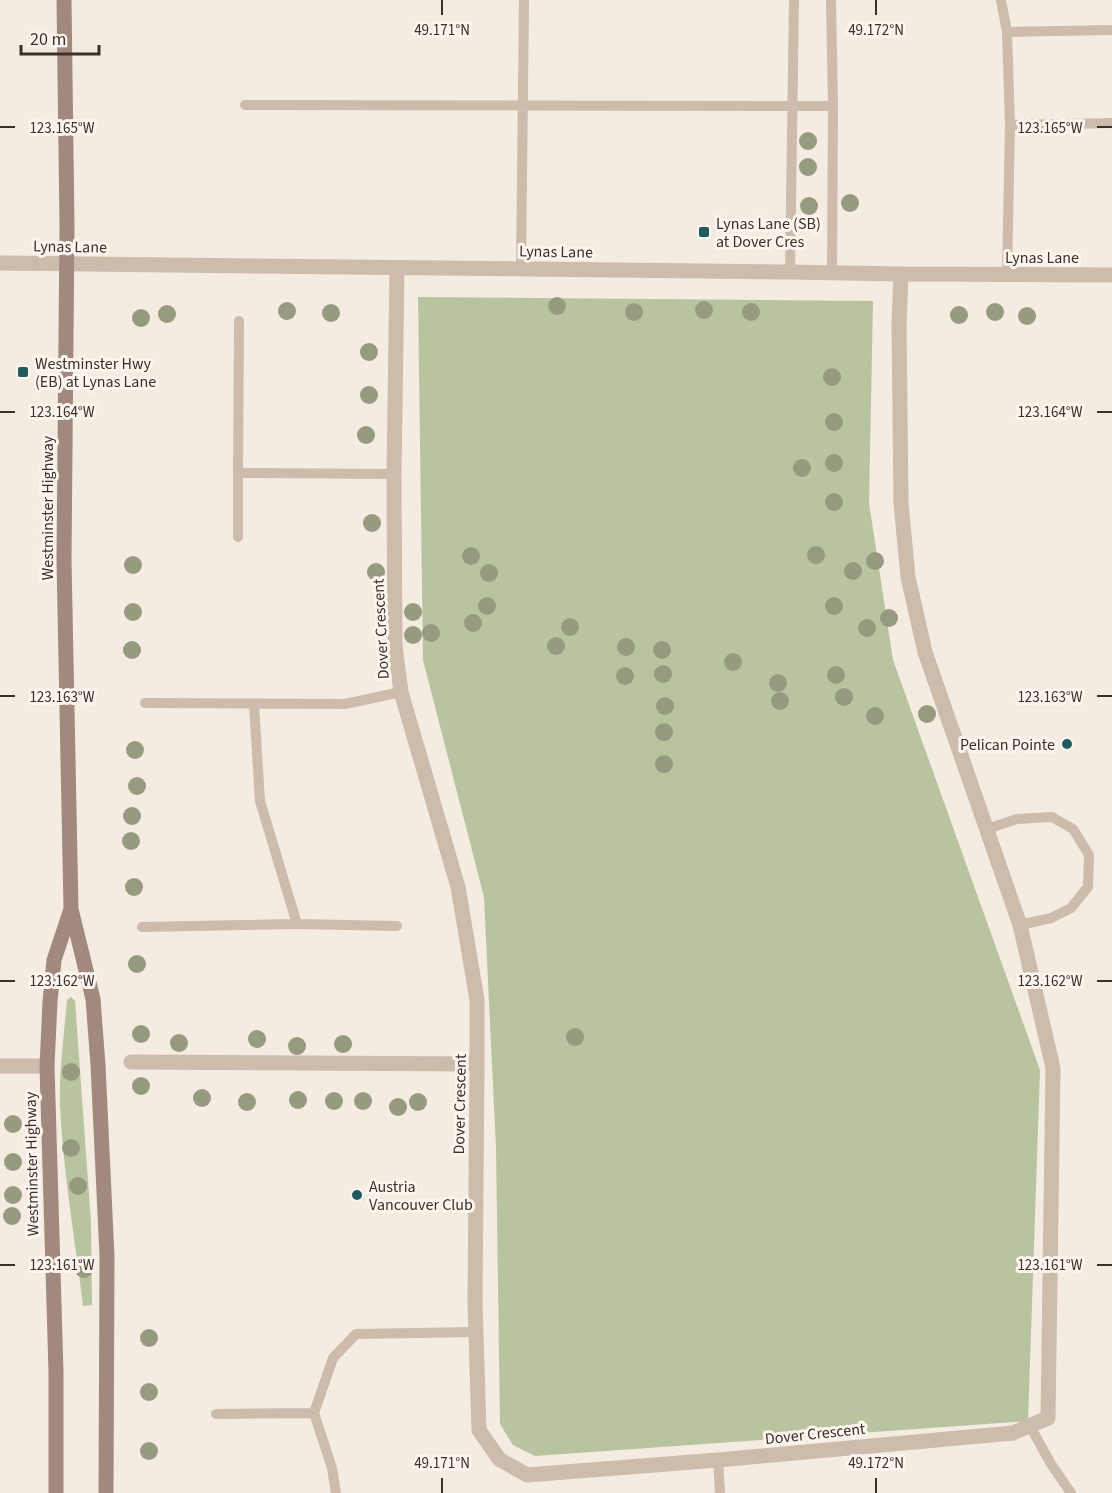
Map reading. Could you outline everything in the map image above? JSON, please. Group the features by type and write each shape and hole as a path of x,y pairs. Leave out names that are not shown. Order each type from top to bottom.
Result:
{"main road":[{"name":"Westminster Highway","path":"64,0 66,263 64,560 71,909 93,999 98,1065 107,1256 106,1493"},
{"name":"Westminster Highway","path":"56,1493 56,1372 47,1066 54,960 71,909"}],"street":[{"name":"Lynas Lane","path":"0,263 1112,275"},
{"name":"Dover Crescent","path":"397,268 394,474 395,646 401,692 458,887 477,1000 475,1291 479,1430 499,1459 527,1475 1013,1433 1048,1418 1053,1068 1020,925"},
{"path":"901,274 899,323 901,503 908,577 925,652 1020,925"},
{"path":"131,1062 477,1064"},
{"path":"0,1066 47,1066"}],"lane":[{"path":"521,269 524,0"},
{"path":"790,272 794,0"},
{"path":"831,0 832,273"},
{"path":"1001,0 1007,32 1010,125 1007,275"},
{"path":"1007,32 1112,30"},
{"path":"245,105 833,106"},
{"path":"1010,125 1112,123"},
{"path":"238,537 239,321"},
{"path":"238,473 394,474"},
{"path":"145,703 345,704 401,692"},
{"path":"254,704 260,801 297,924"},
{"path":"987,829 1017,819 1052,817 1073,829 1089,855 1088,887 1071,908 1051,918 1020,925"},
{"path":"142,927 297,924 397,926"},
{"path":"336,1493 332,1468 314,1413 333,1358 356,1334 476,1332"},
{"path":"216,1414 314,1413"},
{"path":"1030,1426 1051,1464 1071,1493"},
{"path":"718,1460 720,1493"}],"green space":[{"path":"418,297 873,301 869,503 893,660 1040,1070 1028,1421 535,1456 513,1445 500,1424 496,1148 484,897 423,660"},
{"path":"71,997 75,1001 91,1222 92,1305 83,1306 66,1180 60,1105 67,1000"}],"place":[{"name":"Lynas Lane (SB) at Dover Cres","path":"704,232"},
{"name":"Westminster Hwy (EB) at Lynas Lane","path":"23,372"},
{"name":"Pelican Pointe","path":"1067,744"},
{"name":"Austria Vancouver Club","path":"357,1195"}]}
